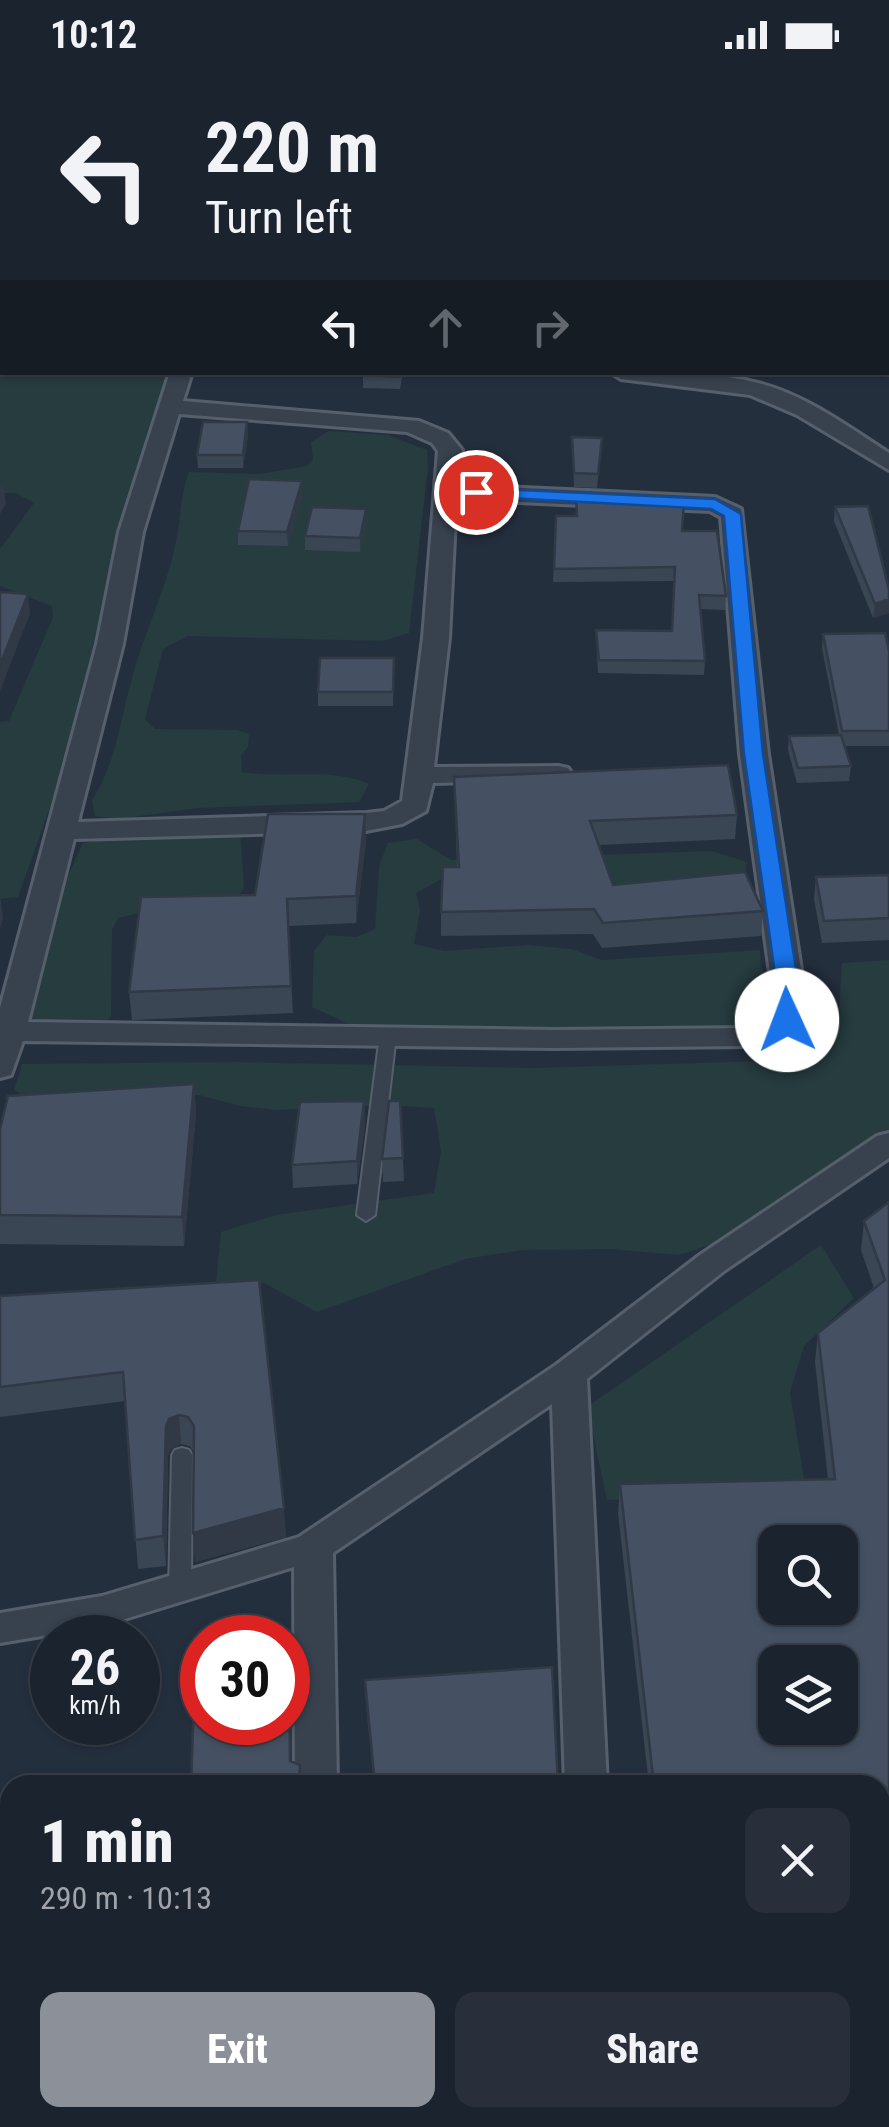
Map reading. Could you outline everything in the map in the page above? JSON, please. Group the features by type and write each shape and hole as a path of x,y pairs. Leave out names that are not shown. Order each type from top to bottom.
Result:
{"street":[{"path":"0,1068 110,644 131,532 180,375"},
{"path":"671,375 755,380 889,463"},
{"path":"63,831 224,829 392,818 416,804 436,638 450,450 440,438 411,426 171,407"},
{"path":"12,1030 732,1038 775,1031 787,1020 790,1002 747,773 734,532 729,510 715,504 444,491"},
{"path":"421,774 579,774"},
{"path":"0,1628 102,1612 180,1591 312,1547 569,1374 712,1263 889,1143"},
{"path":"569,1374 586,1775"},
{"path":"312,1547 316,1775"}],"lane":[{"path":"366,1215 388,1036"},
{"path":"180,1591 182,1456"}],"green space":[{"path":"0,375 172,375 120,611 18,897 0,899 0,722 9,721 53,617 52,606 0,586 0,549 34,503 16,493 0,493"},
{"path":"329,431 388,435 427,450 409,633 383,641 187,636 163,649 145,719 155,729 237,730 249,734 248,747 241,755 242,772 355,779 369,784 359,802 199,808 118,819 95,816 92,800 112,757 136,664 167,577 189,472 259,474 307,466 313,459 311,442"},
{"path":"240,831 244,888 231,906 155,909 118,918 112,930 111,1016 97,1036 26,1032 33,983 46,935 83,843 109,838"},
{"path":"417,839 451,860 712,851 747,862 745,873 633,891 611,881 447,876 416,893 420,910 414,944 444,951 529,945 571,949 601,960 760,950 761,966 783,1007 765,1021 690,1033 387,1032 349,1024 312,1007 314,951 327,935 356,937 375,929 379,866 388,843"},
{"path":"889,960 889,1141 746,1233 679,1255 610,1249 522,1250 465,1259 317,1312 264,1283 216,1282 221,1232 276,1215 434,1193 441,1151 434,1108 387,1105 276,1110 199,1095 41,1104 14,1090 22,1064 235,1062 535,1068 764,1061 813,1043 838,1026 842,963"},
{"path":"821,1245 854,1298 804,1346 790,1392 806,1491 607,1500 587,1407"}],"building":[{"path":"203,422 247,422 243,455 197,455"},
{"path":"572,437 602,438 598,474 574,473"},
{"path":"249,479 302,481 287,532 238,531"},
{"path":"576,495 684,500 682,531 717,531 726,596 699,595 705,661 599,660 596,630 672,631 675,567 554,569 556,516 577,516"},
{"path":"868,506 889,590 889,599 875,604 835,507"},
{"path":"312,507 366,509 360,538 305,536"},
{"path":"0,592 28,594 0,665"},
{"path":"885,633 889,651 889,731 842,731 823,634"},
{"path":"320,658 394,658 393,692 318,692"},
{"path":"841,735 851,766 798,768 789,736"},
{"path":"728,765 737,815 590,821 613,885 745,872 763,911 603,923 594,909 441,912 443,867 459,867 454,777"},
{"path":"268,814 365,814 356,896 287,899 291,986 129,992 141,897 255,895"},
{"path":"889,875 889,918 824,921 816,877"},
{"path":"194,1084 182,1217 0,1215 0,1129 8,1096"},
{"path":"364,1101 357,1161 292,1165 300,1102"},
{"path":"389,1101 400,1101 403,1158 382,1159"},
{"path":"889,1202 889,1775 653,1775 620,1484 835,1479 818,1333 885,1280 864,1221"},
{"path":"259,1280 284,1508 193,1533 194,1426 188,1417 179,1415 169,1419 166,1426 163,1536 135,1540 123,1372 0,1387 0,1296"},
{"path":"552,1667 557,1775 374,1775 365,1680"},
{"path":"192,1745 290,1745 290,1761 300,1765 300,1775 191,1775"}],"route":[{"path":"476,492 715,504 732,514 754,754 790,1002 787,1020"}]}
